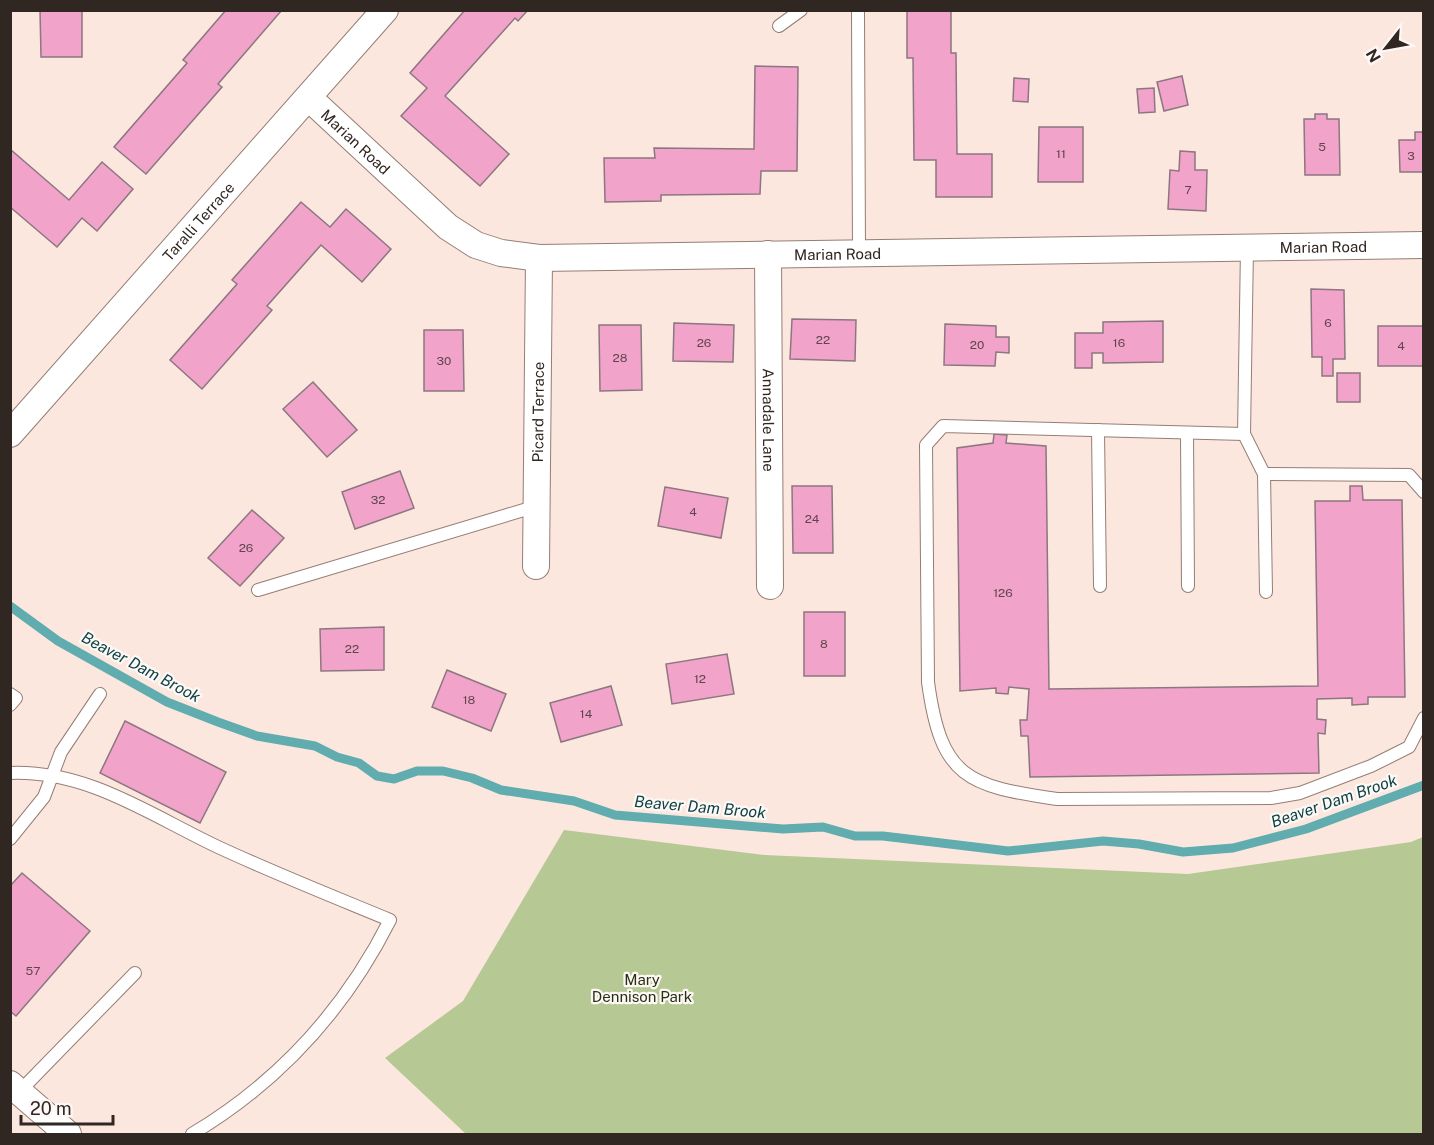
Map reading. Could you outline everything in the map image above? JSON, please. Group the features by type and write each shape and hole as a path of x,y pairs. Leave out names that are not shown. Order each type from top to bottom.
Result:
{"street":[{"name":"Taralli Terrace","path":"10,434 385,10"},
{"name":"Marian Road","path":"309,98 448,227 476,245 501,253 539,258 1424,246"},
{"name":"Annadale Lane","path":"768,254 770,586"},
{"name":"Picard Terrace","path":"536,566 539,258"},
{"path":"15,1088 68,1134"}],"lane":[{"path":"780,26 801,10"},
{"path":"858,10 859,253"},
{"path":"1247,248 1244,434 1264,474 1266,592"},
{"path":"1244,434 943,426 926,445 930,693 933,715 942,742 955,766 970,779 1030,795 1057,799 1271,798 1300,793 1371,766 1408,747 1424,717"},
{"path":"1098,430 1100,586"},
{"path":"1187,433 1188,586"},
{"path":"1264,474 1409,475 1424,492"},
{"path":"258,590 537,506"},
{"path":"10,694 16,698 10,705"},
{"path":"10,839 44,797 51,774 67,743 100,694"},
{"path":"10,773 51,774 95,787 220,848 390,920 353,986 311,1038 245,1099 192,1134"},
{"path":"15,1088 135,973"}],"green space":[{"name":"Mary Dennison Park","path":"564,830 765,855 1188,874 1411,842 1423,837 1423,1134 466,1134 385,1058 463,1001"}],"building":[{"path":"40,10 82,10 82,57 41,57"},
{"path":"226,10 282,10 218,84 222,87 146,174 114,147 187,63 183,60"},
{"path":"465,10 528,10 518,21 515,18 445,96 509,154 480,186 401,116 427,88 410,73"},
{"path":"907,10 951,10 951,53 956,53 957,154 992,154 992,197 936,197 936,160 914,160 913,58 907,58"},
{"path":"755,66 798,67 797,171 761,171 760,194 661,195 661,201 605,202 604,158 655,158 654,148 754,149"},
{"path":"1182,76 1188,105 1164,111 1157,82"},
{"path":"1014,78 1029,79 1028,102 1013,101"},
{"path":"1154,88 1155,112 1139,113 1137,89"},
{"path":"1315,114 1327,114 1327,119 1339,119 1340,175 1305,175 1304,119 1315,119"},
{"path":"1039,127 1083,127 1083,182 1038,182"},
{"path":"1415,132 1424,132 1424,172 1400,172 1399,140 1415,140"},
{"path":"10,149 69,200 102,162 133,189 97,231 82,218 57,247 10,207"},
{"path":"1180,151 1195,152 1195,170 1207,170 1206,211 1168,209 1170,170 1179,171"},
{"path":"301,202 330,227 346,209 391,249 362,282 321,245 267,306 272,310 202,389 170,360 237,284 232,280"},
{"path":"1311,289 1344,290 1345,359 1333,359 1333,376 1322,376 1322,357 1312,357"},
{"path":"792,319 856,320 855,361 790,359"},
{"path":"1163,321 1163,362 1103,363 1103,353 1092,353 1092,368 1075,368 1075,333 1103,333 1103,322"},
{"path":"674,323 734,325 733,362 673,361"},
{"path":"945,324 996,326 996,337 1009,337 1009,353 996,352 995,366 944,365"},
{"path":"599,325 641,325 642,390 600,391"},
{"path":"1378,326 1424,326 1424,366 1378,366"},
{"path":"424,330 463,330 464,391 424,391"},
{"path":"1337,373 1360,373 1360,402 1337,402"},
{"path":"313,382 357,430 327,457 283,409"},
{"path":"994,434 1007,435 1006,443 1046,446 1049,689 1318,686 1315,501 1350,501 1350,486 1362,486 1363,500 1402,500 1405,697 1368,697 1368,704 1352,705 1352,698 1317,699 1317,719 1326,720 1325,734 1318,733 1319,773 1030,777 1028,736 1021,736 1020,720 1027,720 1029,689 1009,687 1008,694 996,693 996,688 960,691 957,448 993,443"},
{"path":"400,471 414,508 355,529 342,492"},
{"path":"792,486 832,486 833,553 793,553"},
{"path":"665,487 728,498 721,538 658,526"},
{"path":"252,510 284,538 240,586 208,558"},
{"path":"804,612 845,612 845,676 804,676"},
{"path":"384,627 384,670 321,671 320,629"},
{"path":"727,654 734,694 672,704 666,664"},
{"path":"447,670 506,694 491,731 432,707"},
{"path":"611,686 622,725 561,742 550,703"},
{"path":"125,721 226,772 200,823 100,773"},
{"path":"22,873 90,931 16,1016 10,1011 10,886"}],"waterway":[{"name":"Beaver Dam Brook","path":"10,606 58,641 167,702 257,736 315,746 337,757 359,763 377,776 394,779 417,771 443,771 472,778 501,790 574,801 615,815 783,829 823,827 855,836 883,836 1008,851 1103,841 1139,844 1183,852 1233,848 1306,829 1424,785"}]}
